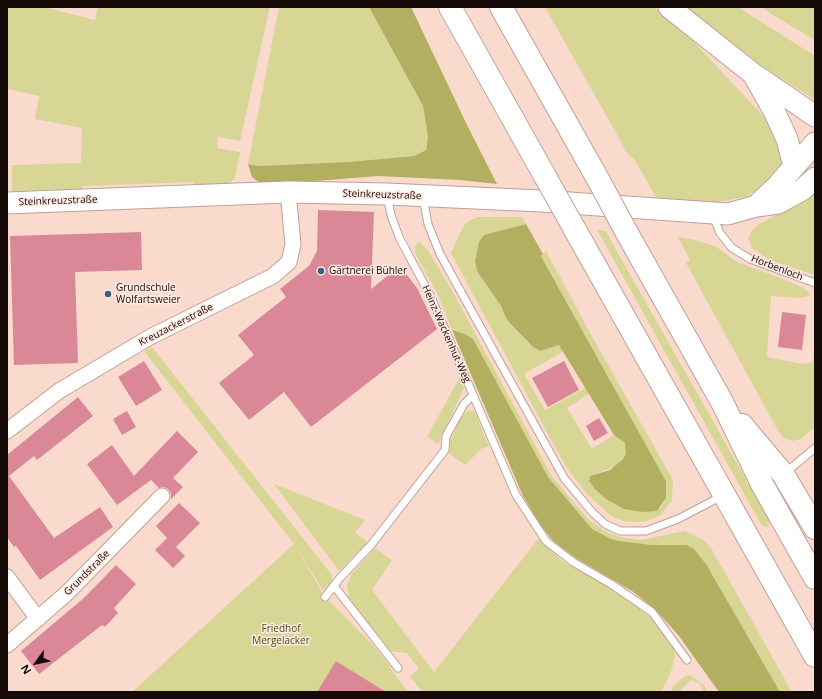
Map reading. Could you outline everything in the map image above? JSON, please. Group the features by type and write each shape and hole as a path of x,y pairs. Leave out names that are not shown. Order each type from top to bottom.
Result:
{"highway":[{"path":"450,7 815,656"},
{"path":"502,7 722,402 762,484 815,578"},
{"path":"722,402 783,474 815,528"}],"street":[{"path":"669,7 752,73 815,116"},
{"path":"752,73 775,113 787,139 794,166"},
{"name":"Steinkreuzstraße","path":"756,206 778,185 815,143"},
{"name":"Steinkreuzstraße","path":"7,203 288,192 387,194 589,204 728,214 756,206 778,203 790,198 802,190 815,178"},
{"name":"Kreuzackerstraße","path":"7,431 59,391 150,337 273,276 288,262 293,244 288,192"},
{"name":"Grundstraße","path":"7,645 66,594 162,496"},
{"path":"7,577 38,619"}],"lane":[{"name":"Heinz-Wackenhut-Weg","path":"325,597 371,545 445,450 446,436 464,404 472,395 432,297 399,237 390,215 387,194"},
{"path":"423,196 428,224 440,254 564,478 592,512 605,524 620,531 646,531 678,519 724,495"},
{"name":"Horbenloch","path":"712,214 720,233 732,248 750,259 815,283"},
{"path":"472,395 516,495 546,541 573,562 611,584 652,612 687,660"},
{"path":"783,474 815,448"},
{"path":"334,586 398,668"}],"green space":[{"path":"7,7 44,7 95,20 98,7 270,7 240,141 218,137 217,148 240,152 235,178 230,183 194,187 193,182 83,186 82,190 12,191 12,165 81,163 82,128 35,119 39,96 7,89"},
{"path":"279,7 369,7 423,106 428,137 426,150 414,156 348,162 258,166 248,164"},
{"path":"545,7 654,7 695,43 776,130 782,161 780,168 765,186 745,197 712,203 657,199 633,157 629,156"},
{"path":"684,7 738,7 815,56 815,100 762,66"},
{"path":"762,7 815,7 815,40 771,14"},
{"path":"815,189 815,275 770,260 752,248 748,238 752,230 759,224 794,206"},
{"path":"477,217 522,217 526,224 484,235 477,271 501,306 507,320 533,347 540,351 559,345 564,351 524,374 545,410 585,388 590,393 567,408 592,449 614,435 625,443 627,450 626,454 616,466 590,476 589,481 606,499 624,509 661,508 666,498 666,481 541,255 546,251 673,480 672,500 661,515 646,521 638,522 623,521 611,516 587,494 569,471 451,253 466,223"},
{"path":"597,230 606,231 770,522 768,527 762,526"},
{"path":"678,237 715,246 737,262 802,287 810,293 809,296 800,298 771,296 767,357 802,364 813,362 815,343 815,427 801,439 792,441 784,438 780,434 686,263 690,260"},
{"path":"419,241 429,252 453,292 551,475 568,496 589,520 603,530 619,537 640,540 685,531 704,540 711,548 792,692 780,692 706,564 694,549 687,545 652,545 611,540 592,529 586,523 548,477 465,334 452,330 437,293 415,253 415,247"},
{"path":"152,347 332,575 331,582 323,590 294,544 144,351"},
{"path":"461,375 464,388 438,444 427,437"},
{"path":"472,410 475,412 489,447 482,448 465,465 449,453 450,441 462,416 467,411"},
{"path":"274,484 365,520 355,533 368,542 339,571"},
{"path":"538,539 562,561 626,597 654,621 667,636 673,647 675,656 671,672 661,692 418,692 421,690 410,676 419,669 407,653 390,651 349,598 347,585 352,573 375,548 392,560 372,590 434,672"},
{"name":"Friedhof Mergelacker","path":"294,544 325,597 374,646 408,692 132,692"},
{"path":"690,675 704,685 708,692 704,692 699,683 691,680 679,692 671,692 674,685 685,676"}],"shaded area":[{"path":"369,7 411,7 497,184 460,180 378,176 266,185 261,184 252,177 248,164 258,166 348,162 414,156 426,150 428,137 423,106"},
{"path":"526,224 543,254 541,256 666,481 666,498 657,511 642,512 624,509 606,499 589,481 590,476 610,470 622,460 626,454 625,443 614,435 559,345 540,351 533,347 507,320 501,306 477,271 475,261 479,242 484,235"},
{"path":"452,330 465,334 473,339 548,477 592,529 611,539 619,541 652,545 687,545 694,549 706,564 780,692 719,692 679,636 655,609 632,591 576,558 554,542 541,526 523,496"}],"building":[{"path":"318,210 374,212 371,289 400,266 417,288 437,329 311,427 284,392 249,420 219,383 254,355 238,335 286,297 280,289 309,266 317,251"},
{"path":"141,232 142,270 75,272 78,363 14,365 10,236"},
{"path":"782,312 806,315 802,350 778,347"},
{"path":"144,361 162,390 136,406 118,377"},
{"path":"564,361 579,390 548,407 532,378"},
{"path":"78,397 93,416 37,460 34,456 9,476 54,538 100,507 113,527 40,580 16,546 14,547 7,537 7,455"},
{"path":"127,411 136,427 122,435 113,419"},
{"path":"599,418 608,433 594,441 586,426"},
{"path":"177,431 198,452 173,478 183,487 171,499 171,493 168,489 164,487 159,488 151,480 117,505 87,464 112,445 134,476"},
{"path":"179,503 200,523 176,547 185,556 173,568 155,550 167,538 156,526"},
{"path":"116,565 136,584 114,608 118,613 105,627 102,625 39,674 21,651 85,597"},
{"path":"336,661 386,692 317,692"}],"place":[{"name":"Gärtnerei Bühler","path":"321,271"},
{"name":"Grundschule Wolfartsweier","path":"108,294"}]}
